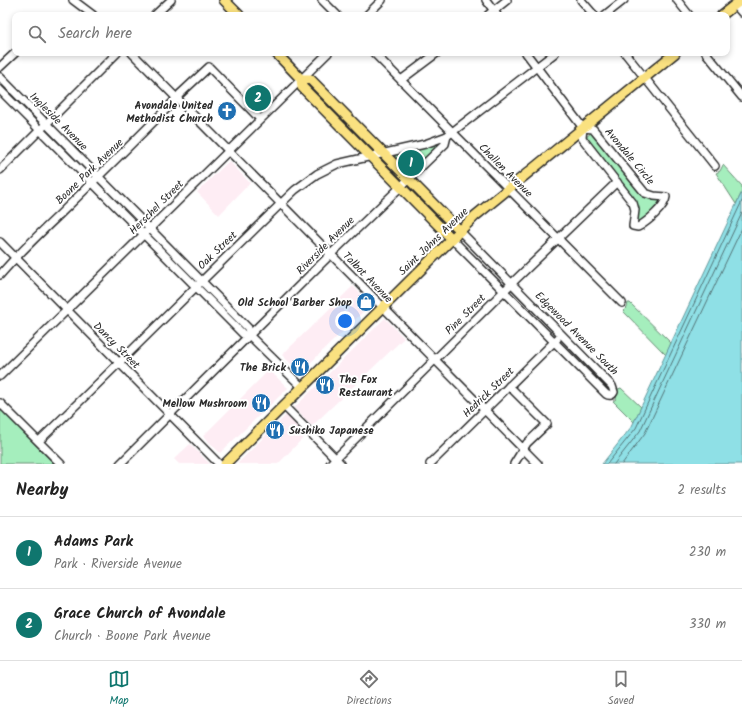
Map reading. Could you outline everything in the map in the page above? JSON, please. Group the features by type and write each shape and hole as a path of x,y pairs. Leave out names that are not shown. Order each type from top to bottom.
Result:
{"main road":[{"path":"224,0 236,12"},
{"path":"726,12 738,2"},
{"name":"Edgewood Avenue South","path":"279,56 301,79 302,87 452,239"},
{"name":"Saint Johns Avenue","path":"224,464 460,231 508,188 671,56"},
{"name":"Edgewood Avenue South","path":"301,79 310,79 460,231"}],"street":[{"path":"73,0 90,12"},
{"path":"158,12 171,0"},
{"path":"322,0 334,12"},
{"path":"370,12 382,0"},
{"path":"486,0 492,12"},
{"path":"495,12 508,0"},
{"path":"581,0 591,12"},
{"path":"609,12 624,0"},
{"path":"677,0 687,12"},
{"path":"738,2 742,14"},
{"path":"0,67 12,56"},
{"path":"0,170 113,56"},
{"name":"Talbot Avenue","path":"135,56 538,464"},
{"name":"Herschel Street","path":"0,376 325,56"},
{"name":"Challen Avenue","path":"377,56 450,134 508,188 622,303"},
{"path":"401,80 433,56"},
{"path":"528,56 583,128"},
{"name":"Riverside Avenue","path":"120,464 331,254 446,144 450,134 551,56"},
{"path":"627,56 715,166"},
{"path":"708,56 742,97"},
{"name":"Boone Park Avenue","path":"0,275 91,182 209,67 260,119"},
{"name":"Ingleside Avenue","path":"0,78 150,228 198,284"},
{"name":"Ingleside Avenue","path":"0,90 144,234 248,328 250,336 302,387"},
{"name":"Avondale Circle","path":"583,128 593,129 645,193 654,196 666,197 665,202 645,223 638,227 634,226 635,210 633,203 617,182 582,138 583,128"},
{"name":"Oak Street","path":"39,441 295,190 317,174 337,164 425,144 450,134"},
{"name":"Pine Street","path":"330,464 511,284 617,182"},
{"name":"Edgewood Avenue South","path":"452,239 606,394 609,396 613,395 614,392 612,386 460,231"},
{"name":"Dancy Street","path":"0,242 219,464"},
{"name":"Hedrick Street","path":"430,464 561,334"},
{"path":"509,386 547,424 523,449 514,464"},
{"path":"0,403 61,464"},
{"path":"284,406 341,464"}],"shaded area":[{"path":"229,161 250,183 219,215 197,192"},
{"path":"353,286 371,304 300,373 282,355"},
{"path":"385,318 404,338 312,426 294,408"},
{"path":"269,370 288,388 220,453 203,436"},
{"path":"286,415 306,435 278,464 237,464"},
{"path":"190,444 210,464 179,464 174,459"}],"green space":[{"path":"593,131 645,196 659,198 662,201 662,204 639,223 636,222 638,213 584,139"},
{"path":"444,142 410,171 393,154"},
{"path":"723,165 742,186 742,192 736,204 716,173 720,171"},
{"path":"628,303 630,303 671,343 666,355 623,311 627,307"},
{"path":"621,388 641,407 634,422 613,401 616,399 618,389"},
{"path":"0,409 54,464 0,464"}],"water":[{"path":"742,192 742,464 602,464 632,426"}],"place":[{"name":"Grace Church of Avondale","path":"258,98"},
{"name":"Avondale United Methodist Church","path":"227,111"},
{"name":"Adams Park","path":"411,163"},
{"name":"Old School Barber Shop","path":"366,302"},
{"name":"The Brick","path":"300,367"},
{"name":"The Fox Restaurant","path":"325,385"},
{"name":"Mellow Mushroom","path":"261,403"},
{"name":"Sushiko Japanese","path":"275,430"}]}
